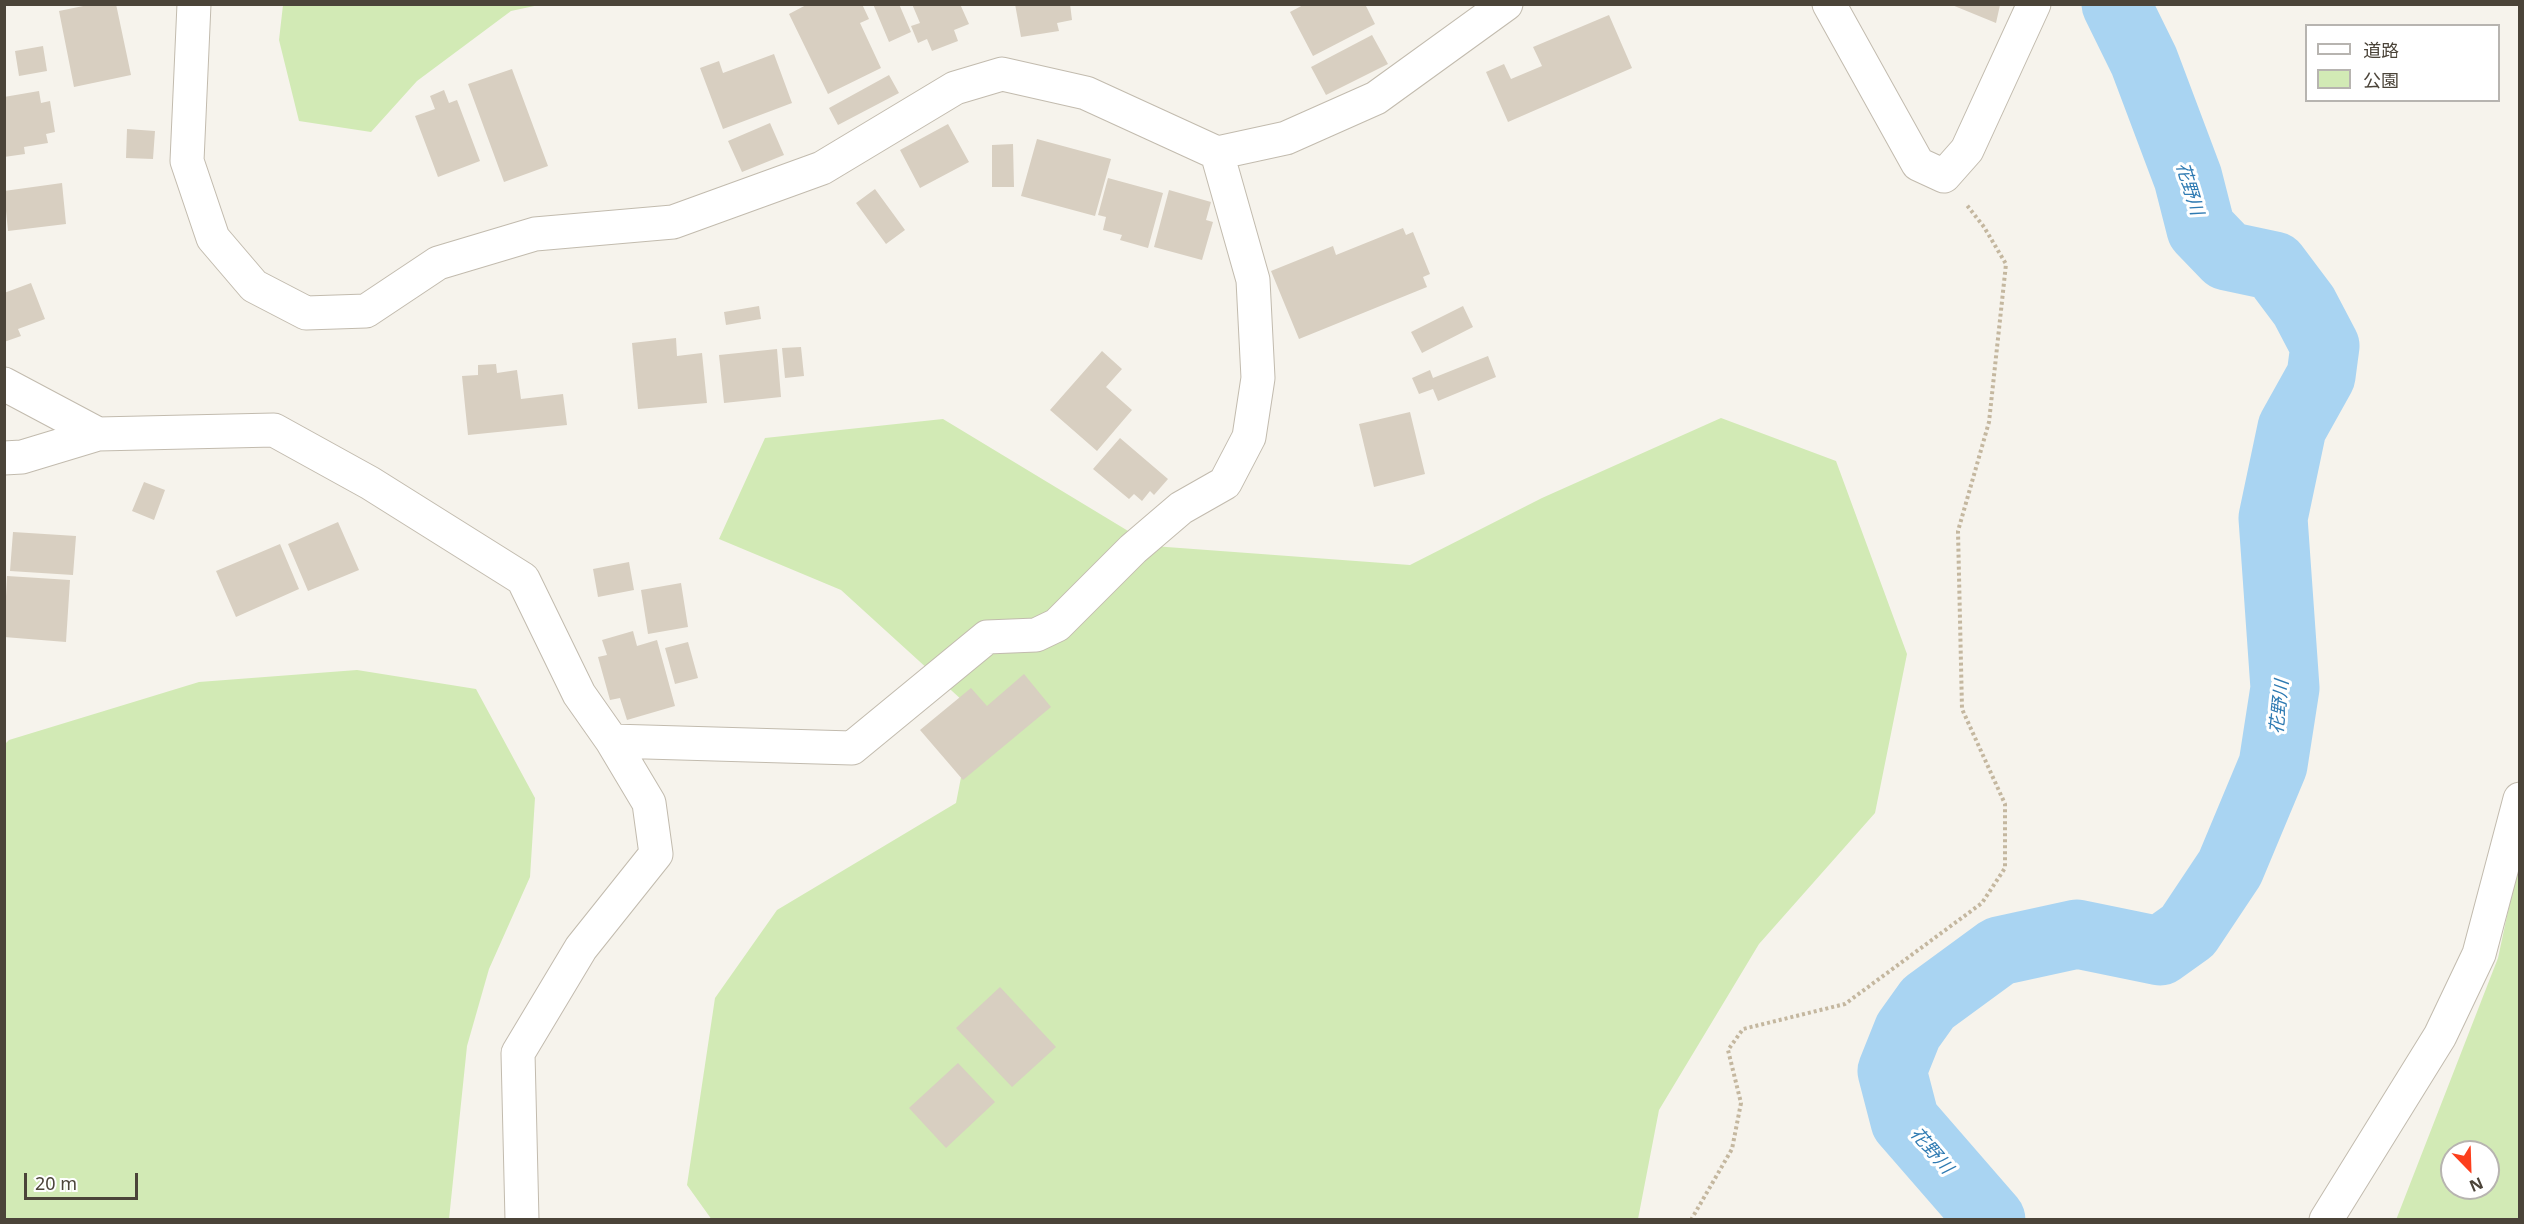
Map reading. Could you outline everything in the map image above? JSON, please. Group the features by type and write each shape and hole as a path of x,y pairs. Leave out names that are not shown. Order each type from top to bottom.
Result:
{"street":[{"path":"194,4 187,161 213,238 254,286 306,313 366,311 438,263 536,234 673,222 822,168 955,88 1002,74 1086,93 1217,153 1286,138 1376,98 1506,4"},
{"path":"1829,4 1918,164 1944,176 1967,150 2034,4"},
{"path":"612,741 852,748 987,637 1036,635 1057,625 1133,549 1181,508 1225,483 1248,437 1258,378 1253,280 1217,153"},
{"path":"4,384 98,434"},
{"path":"4,458 22,458 98,434 274,430 370,483 523,579 579,694 612,741 650,803 656,854 581,948 518,1053 522,1220"},
{"path":"2326,1220 2440,1036 2479,954 2520,799"}],"path":[{"path":"1691,1220 1732,1149 1741,1103 1728,1050 1743,1029 1845,1004 1982,903 2005,868 2005,804 1962,709 1958,531 1989,422 2006,264 1984,227 1944,176"}],"green space":[{"path":"283,4 539,5 511,11 417,81 371,132 299,121 279,40"},
{"path":"1721,418 1836,461 1907,654 1875,813 1759,944 1659,1110 1638,1219 712,1220 687,1185 715,998 777,910 956,803 974,711 841,590 719,539 765,438 943,419 1153,546 1410,565 1542,498"},
{"path":"357,670 476,689 535,798 530,877 489,969 467,1046 449,1219 5,1219 5,744 9,740 199,682"},
{"path":"2519,860 2519,1219 2396,1220 2498,958"}],"building":[{"path":"93,4 116,4 131,75 74,87 59,11"},
{"path":"808,4 862,4 869,19 860,23 881,68 828,94 789,14"},
{"path":"873,4 899,4 911,32 889,42"},
{"path":"912,4 960,4 969,24 954,30 958,41 932,51 927,39 918,43 911,26 920,23"},
{"path":"1015,4 1070,4 1072,20 1057,23 1059,31 1021,37"},
{"path":"1305,4 1365,4 1375,24 1313,56 1290,12"},
{"path":"1952,5 2000,5 1996,23"},
{"path":"1609,15 1632,68 1508,122 1486,72 1504,64 1511,79 1542,66 1533,47"},
{"path":"1372,35 1388,64 1326,95 1311,67"},
{"path":"43,46 47,71 19,76 15,51"},
{"path":"774,54 792,103 723,129 700,68 719,61 723,73"},
{"path":"512,69 548,166 504,182 468,84"},
{"path":"889,75 899,93 838,125 829,108"},
{"path":"444,90 449,103 457,100 480,161 438,177 415,116 435,109 430,96"},
{"path":"39,91 41,103 50,101 55,132 46,134 48,143 24,147 25,154 4,157 4,97"},
{"path":"770,123 784,155 742,172 728,141"},
{"path":"948,124 969,162 920,188 900,150"},
{"path":"127,129 155,131 153,159 126,158"},
{"path":"1037,139 1111,159 1095,216 1021,196"},
{"path":"1013,144 1014,187 992,187 992,145"},
{"path":"1108,178 1163,193 1148,248 1120,240 1122,235 1103,230 1106,217 1098,215"},
{"path":"62,183 66,224 8,231 4,191"},
{"path":"875,189 905,230 886,244 856,203"},
{"path":"1169,190 1211,202 1206,220 1213,222 1202,260 1154,247"},
{"path":"1403,228 1406,235 1413,232 1430,274 1423,277 1427,287 1299,339 1271,271 1333,246 1336,255"},
{"path":"31,283 45,319 18,329 21,336 4,342 4,293"},
{"path":"759,306 761,319 726,325 724,312"},
{"path":"1463,306 1473,327 1422,353 1411,332"},
{"path":"676,338 677,356 702,353 707,403 638,409 632,343"},
{"path":"801,347 804,376 785,378 782,348"},
{"path":"777,349 781,397 724,403 719,355"},
{"path":"1102,351 1122,369 1106,387 1132,410 1097,451 1050,410"},
{"path":"1488,356 1496,377 1438,401 1433,389 1419,394 1412,378 1430,370 1433,378"},
{"path":"496,364 497,373 517,370 521,399 563,394 567,425 468,435 462,376 478,375 478,365"},
{"path":"1410,412 1425,474 1374,487 1359,424"},
{"path":"1120,438 1168,479 1154,495 1150,491 1142,501 1134,494 1129,499 1093,469"},
{"path":"144,482 165,490 154,520 132,511"},
{"path":"338,522 359,570 308,591 288,544"},
{"path":"13,532 76,536 73,575 10,571"},
{"path":"280,544 299,589 236,617 216,571"},
{"path":"629,562 634,590 598,597 593,569"},
{"path":"7,576 70,580 66,642 4,637"},
{"path":"681,583 688,627 648,634 641,590"},
{"path":"633,631 637,646 657,640 675,706 627,720 620,698 610,700 598,657 607,655 602,640"},
{"path":"688,642 698,678 675,684 665,648"},
{"path":"1024,674 1051,707 963,780 920,730 971,688 987,706"},
{"path":"1000,987 1056,1047 1012,1087 956,1028"},
{"path":"958,1063 995,1102 946,1148 909,1108"}],"waterway":[{"name":"花野川","path":"1991,1220 1905,1121 1892,1071 1908,1031 1928,1003 1999,951 2077,934 2160,951 2188,931 2230,868 2273,765 2285,688 2273,518 2292,428 2321,376 2325,346 2304,306 2274,266 2227,256 2201,229 2188,178 2144,61 2116,4"}]}
